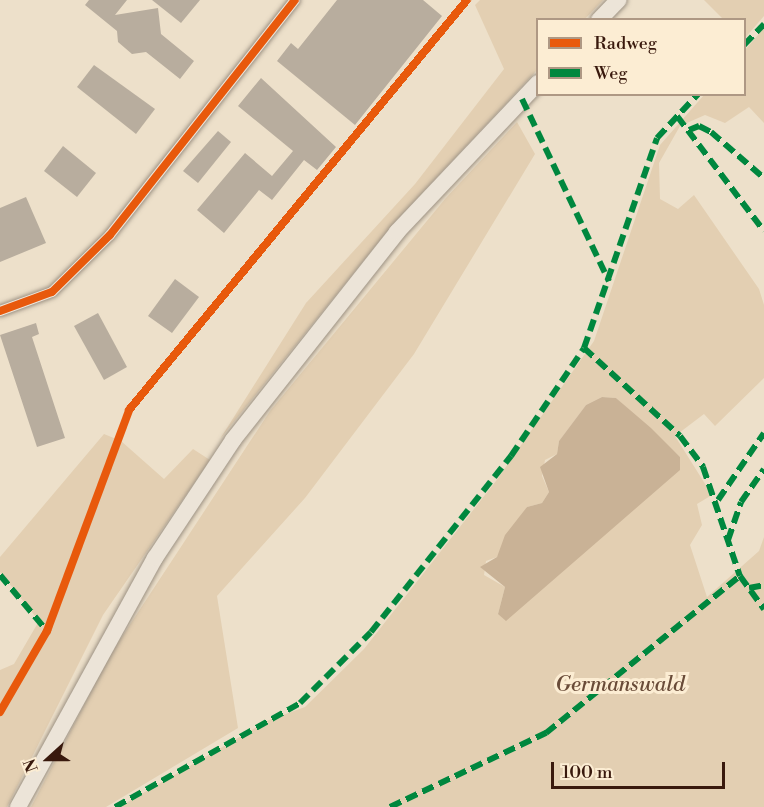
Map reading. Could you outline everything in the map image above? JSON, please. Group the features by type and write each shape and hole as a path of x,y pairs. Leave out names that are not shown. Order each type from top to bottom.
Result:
{"main road":[{"path":"601,18 618,0"},
{"path":"18,807 155,558 233,440 396,232 536,85"}],"street":[{"path":"0,311 52,292 110,235 295,0"}],"green space":[{"path":"480,0 603,0 586,18 536,18 536,71 393,224 220,439 306,303 415,184 504,69 475,5"},
{"path":"704,0 764,0 764,16 746,37 746,18 722,18"},
{"name":"Germanswald","path":"764,28 764,123 749,107 725,123 705,115 680,126 659,163 660,199 678,209 694,195 759,289 764,305 764,378 715,426 704,414 675,436 712,495 697,504 702,525 690,545 707,597 759,551 764,537 764,807 119,807 269,720 305,707 364,649 496,481 594,341 660,145 703,96 746,96 746,49","holes":["602,397 616,398 680,457 498,614 505,587 484,575 486,561 497,557 527,507 542,503 549,492 542,476 545,460 557,454 559,441 586,405"]},
{"path":"517,122 535,154 414,354 305,498 217,596 238,728 106,807 31,807 110,655 270,411 445,199"},
{"path":"104,434 121,441 164,479 193,449 210,460 103,615 7,807 0,807 0,670 14,664 39,621 0,572 0,557"}],"shaded area":[{"path":"602,397 616,398 651,428 680,457 680,470 506,621 498,614 505,587 480,567 497,557 505,535 527,507 542,503 549,492 540,467 557,454 559,441 586,405"}],"building":[{"path":"89,0 127,0 115,15 158,8 161,34 194,61 180,79 146,52 132,54 118,42 117,31 85,5"},
{"path":"152,0 200,0 181,23"},
{"path":"337,0 423,0 442,16 355,125 277,61 291,43 298,49"},
{"path":"94,65 155,109 136,134 77,87"},
{"path":"261,78 336,147 317,170 304,160 272,200 259,190 224,233 197,210 245,153 272,176 293,151 238,106"},
{"path":"218,131 231,142 198,183 183,171"},
{"path":"63,146 96,173 77,197 44,171"},
{"path":"26,197 46,243 0,262 0,208"},
{"path":"175,279 199,297 172,333 148,316"},
{"path":"98,313 127,367 104,380 74,326"},
{"path":"36,323 39,334 32,337 65,438 37,447 0,335"}],"marked path":[{"path":"746,43 764,24"},
{"path":"115,807 300,703 371,632 511,456 584,348 657,138 696,96"},
{"path":"522,99 609,281"},
{"path":"677,116 764,231"},
{"path":"689,130 699,126 711,132 764,178"},
{"path":"584,348 680,436 703,467 740,576 764,609"},
{"path":"718,500 764,433"},
{"path":"728,540 741,502 764,469"},
{"path":"0,575 47,631"},
{"path":"390,807 546,733 740,576"},
{"path":"749,588 764,585"}],"cycle path":[{"path":"0,311 52,292 110,235 295,0"},
{"path":"0,712 47,631 129,410 467,0"}]}
